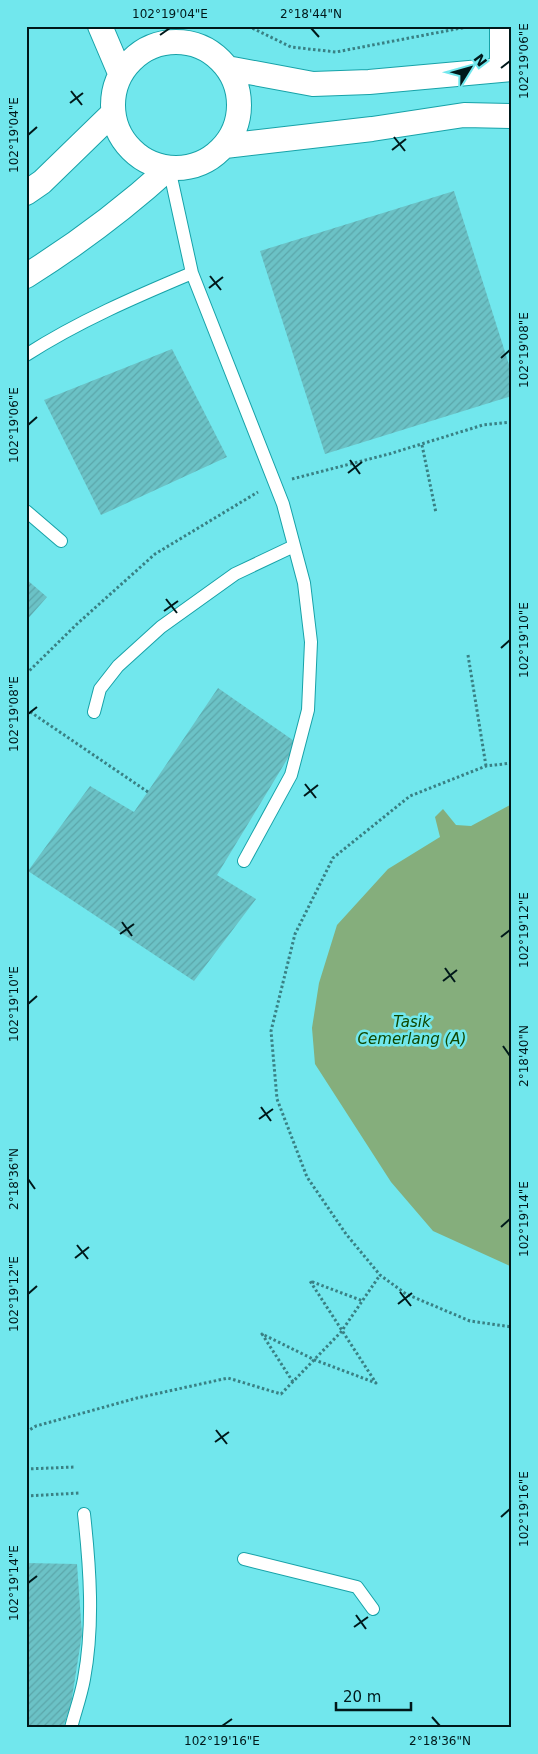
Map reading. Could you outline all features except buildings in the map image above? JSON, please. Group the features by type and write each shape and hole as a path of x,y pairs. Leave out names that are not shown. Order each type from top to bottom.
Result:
{"street":[{"path":"100,26 120,73"},
{"path":"227,68 313,84 369,82 507,69 502,26"},
{"path":"186,35 212,53 227,68 236,86 239,107 235,128 225,146 209,160 190,167 169,168 148,163 131,150 119,134 112,113 113,92 120,73 134,56 152,46 186,35"},
{"path":"26,193 42,182 112,113"},
{"path":"225,146 372,129 464,115 512,116"},
{"path":"26,276 68,250 135,199 169,168"}],"lane":[{"path":"169,168 192,273 276,485 304,583 311,642 308,710 292,775 244,861"},
{"path":"26,355 72,327 128,300 192,273"},
{"path":"26,511 61,541"},
{"path":"94,712 100,688 118,666 161,627 235,574 294,546"},
{"path":"71,1728 84,1679 90,1613 89,1561 84,1514"},
{"path":"244,1559 356,1586 373,1609"}],"path":[{"path":"248,26 291,47 336,52 472,26"},
{"path":"26,674 84,617 155,554 250,496 276,485 422,445 483,425 512,422"},
{"path":"422,445 436,513"},
{"path":"468,655 486,766"},
{"path":"26,710 148,792"},
{"path":"512,763 486,766 410,796 333,858 295,934 271,1031 276,1099 307,1177 346,1234 380,1275 406,1294 470,1321 512,1327"},
{"path":"26,1432 36,1426 137,1398 228,1378 281,1394 341,1332 380,1275"},
{"path":"293,1382 262,1334 315,1360 376,1383 341,1332 310,1281 363,1301"},
{"path":"26,1469 75,1467"},
{"path":"26,1496 80,1493"}],"water":[{"name":"Tasik Cemerlang (A)","path":"512,804 512,1267 433,1231 391,1182 315,1064 312,1028 319,983 337,925 388,869 440,837 435,817 443,809 456,825 471,826"}]}
